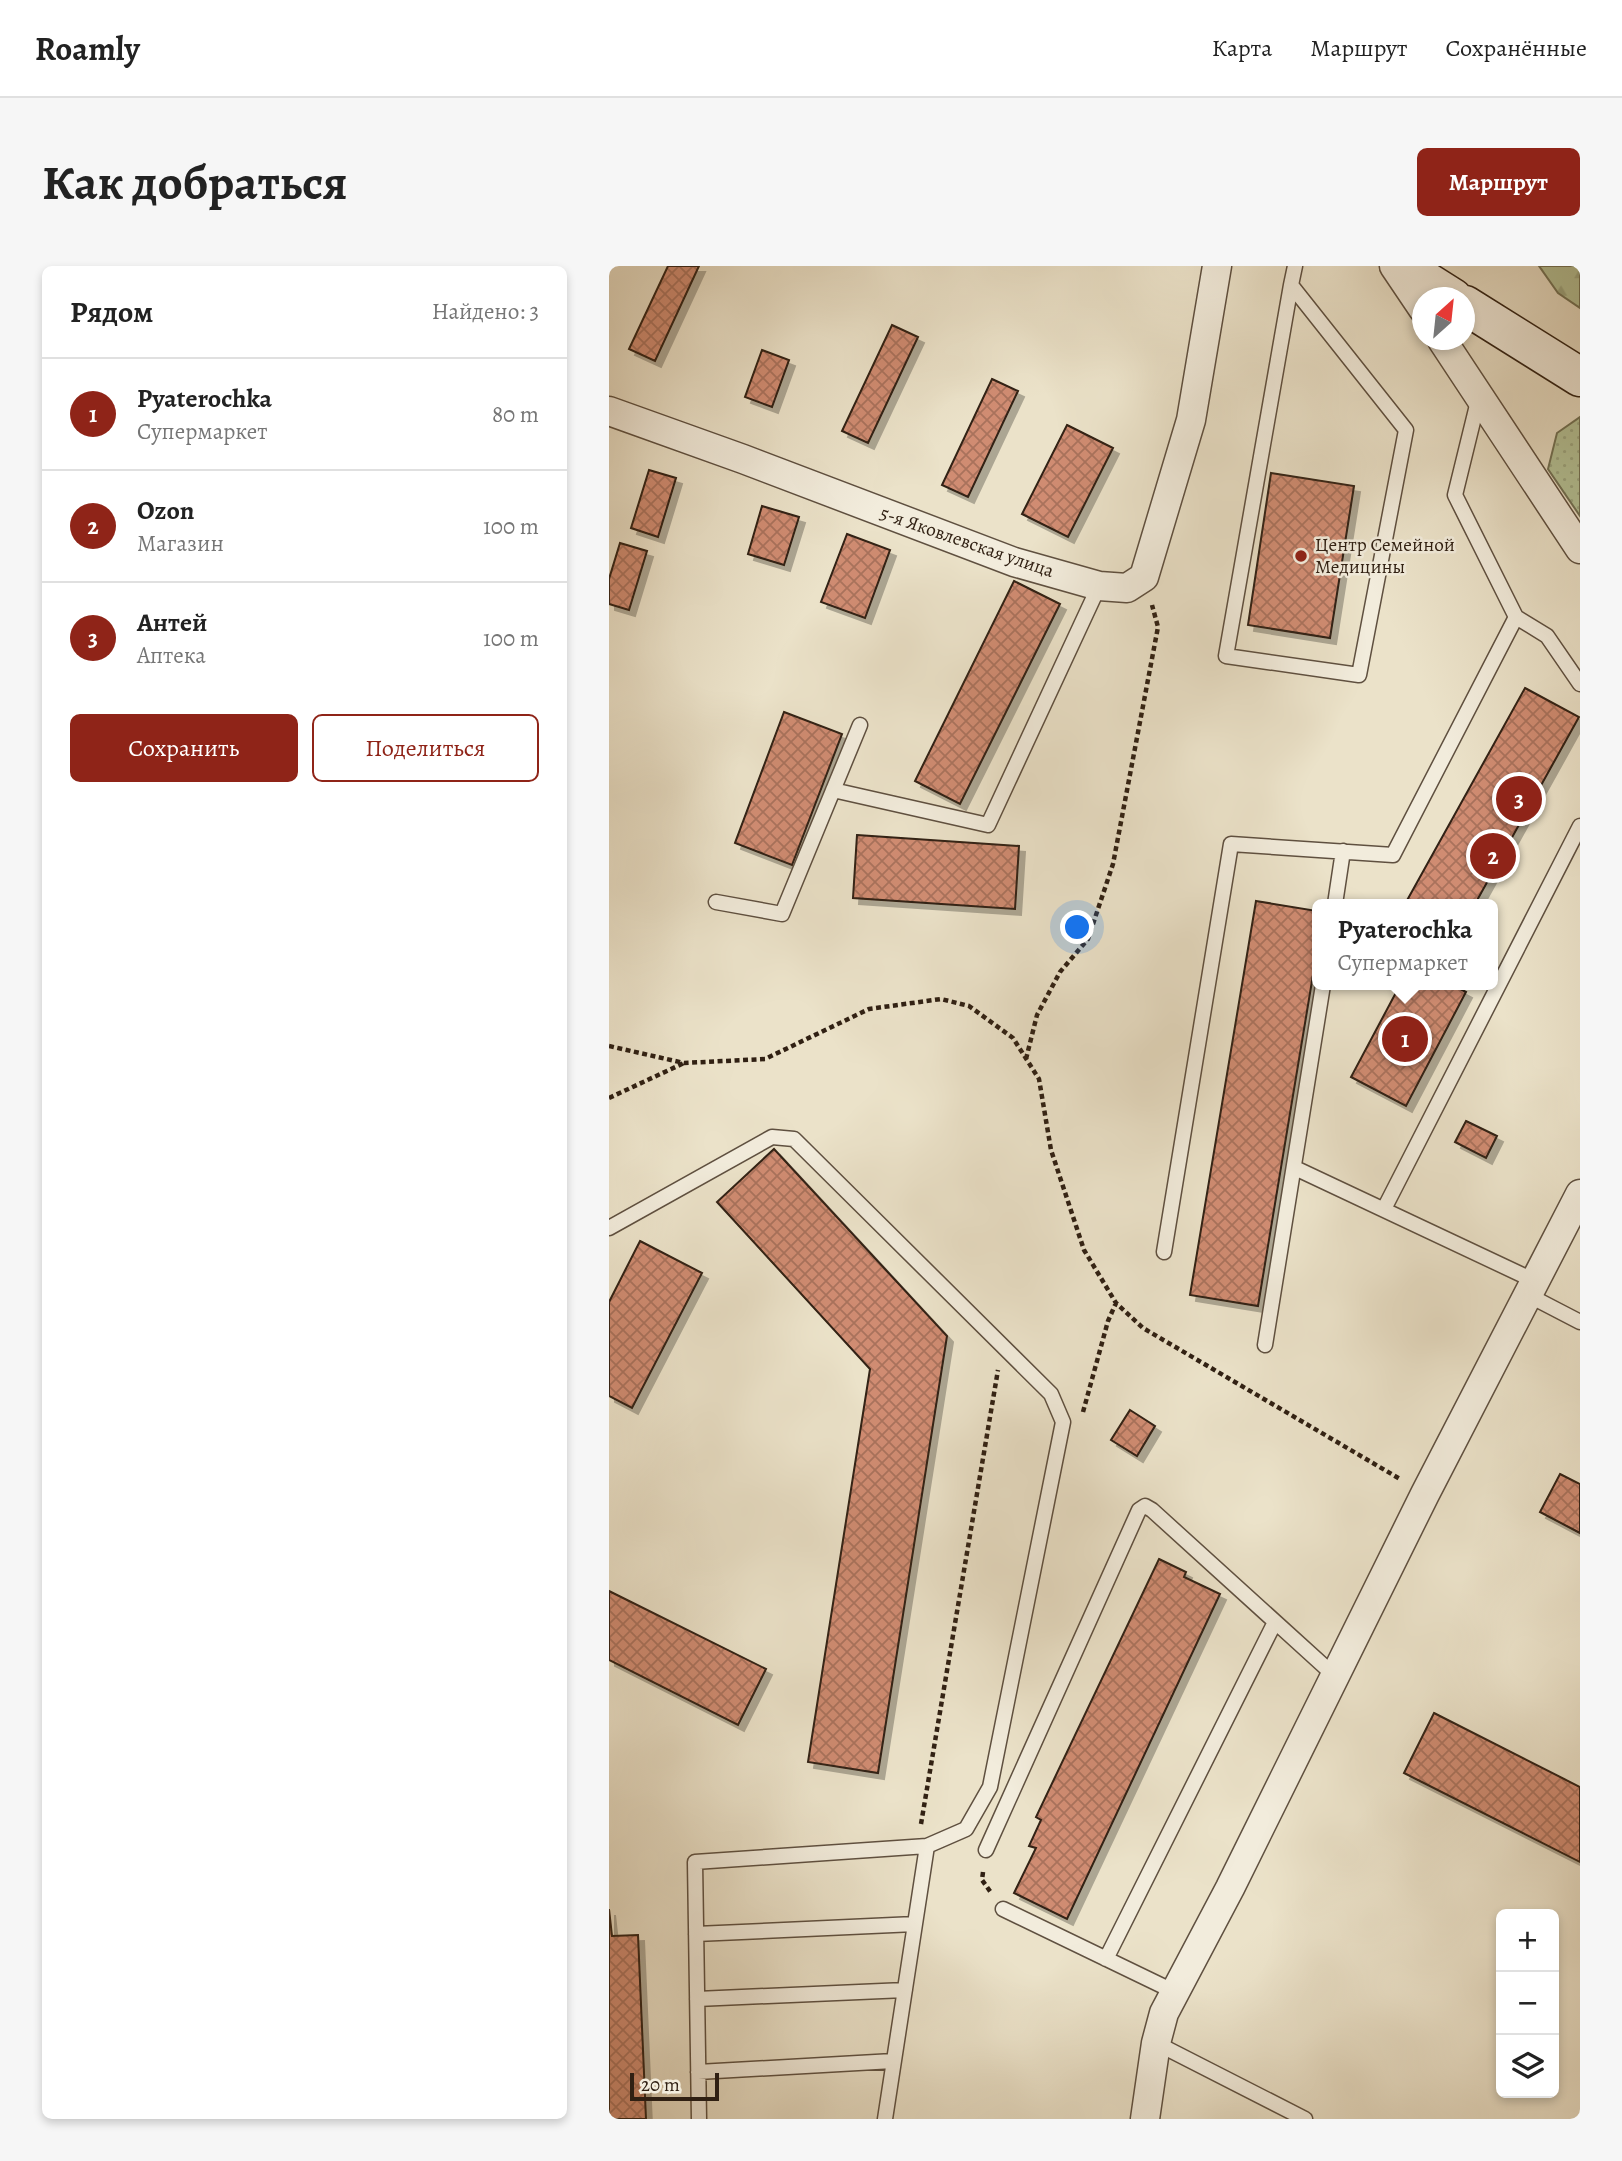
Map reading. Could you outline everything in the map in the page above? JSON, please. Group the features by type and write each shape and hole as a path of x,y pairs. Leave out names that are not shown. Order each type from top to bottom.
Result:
{"street":[{"path":"1144,578 1191,419 1217,266"},
{"path":"1394,266 1412,293"},
{"path":"1402,266 1435,287"},
{"path":"1475,311 1580,377"},
{"path":"1449,350 1580,549"},
{"name":"5-я Яковлевская улица","path":"609,411 1014,562 1099,586 1127,588 1144,578"},
{"path":"1145,2119 1156,2043 1164,2013 1425,1494 1580,1194"}],"lane":[{"path":"1291,285 1406,430 1359,676 1226,656 1291,285 1295,266"},
{"path":"1479,396 1455,495 1516,617 1547,636 1580,684"},
{"path":"833,790 988,825 1099,586"},
{"path":"1164,1252 1231,844 1393,855 1516,617"},
{"path":"716,902 782,914 860,725"},
{"path":"1498,986 1580,826"},
{"path":"1336,899 1343,852"},
{"path":"1265,1345 1322,990"},
{"path":"1384,1209 1496,990"},
{"path":"609,1228 772,1137 795,1139 1051,1394 1063,1422 991,1787 966,1829 922,1847 695,1862 699,2119"},
{"path":"1295,1168 1384,1209 1531,1288 1580,1322"},
{"path":"986,1850 1139,1510 1145,1506 1335,1677"},
{"path":"1106,1959 1275,1622"},
{"path":"885,2119 915,1924 922,1847"},
{"path":"1003,1909 1175,1992"},
{"path":"696,1934 915,1924"},
{"path":"697,1999 905,1990"},
{"path":"1156,2043 1305,2119"},
{"path":"698,2072 894,2061"}],"path":[{"path":"1026,1059 1037,1015 1060,972 1088,940 1112,864 1158,627 1144,578"},
{"path":"609,1046 684,1063 765,1059 870,1009 941,999 969,1006 1013,1038 1039,1079 1051,1150 1084,1250 1116,1303 1143,1328 1425,1494"},
{"path":"609,1098 684,1063"},
{"path":"1057,1447 1079,1429 1108,1321 1116,1303"},
{"path":"922,1847 1002,1345"},
{"path":"986,1850 982,1880 1003,1909"}],"green space":[{"path":"1539,266 1580,266 1580,308 1558,293"},
{"path":"1580,417 1580,516 1548,469 1557,433"}],"building":[{"path":"668,266 699,266 655,361 629,349"},
{"path":"892,325 918,337 868,443 842,431"},
{"path":"762,350 789,360 772,407 745,397"},
{"path":"992,379 1018,391 968,497 942,485"},
{"path":"1067,425 1113,448 1068,537 1022,514"},
{"path":"649,470 676,478 658,537 631,528"},
{"name":"Центр Семейной Медицины","path":"1271,473 1354,486 1330,638 1248,625"},
{"path":"762,506 799,517 784,565 748,554"},
{"path":"847,534 890,550 865,618 821,602"},
{"path":"620,543 647,551 629,610 609,604 609,579"},
{"path":"1014,581 1060,604 960,804 915,781"},
{"path":"1525,688 1579,717 1478,899 1408,899"},
{"path":"784,712 842,734 792,865 735,843"},
{"path":"857,835 1019,846 1015,909 853,898"},
{"path":"1256,901 1312,910 1312,981 1258,1306 1190,1295"},
{"path":"1397,990 1466,992 1406,1106 1351,1077"},
{"path":"1466,1121 1497,1136 1486,1158 1455,1142"},
{"path":"774,1149 947,1336 878,1773 808,1762 870,1369 717,1202"},
{"path":"640,1241 702,1273 632,1408 609,1396 609,1302"},
{"path":"1130,1410 1155,1426 1137,1456 1111,1440"},
{"path":"1560,1474 1580,1484 1580,1533 1540,1512"},
{"path":"1159,1559 1186,1572 1184,1577 1220,1594 1067,1919 1014,1893 1036,1848 1029,1846 1041,1820 1036,1817"},
{"path":"609,1591 766,1669 738,1725 609,1660"},
{"path":"1434,1713 1580,1787 1580,1862 1404,1773"},
{"path":"609,1909 612,1936 638,1935 646,2119 609,2119"}],"place":[{"name":"Центр Семейной Медицины","path":"1301,556"},
{"name":"Антей","path":"1519,799"},
{"name":"Ozon","path":"1493,856"},
{"name":"Pyaterochka","path":"1405,1039"}]}
